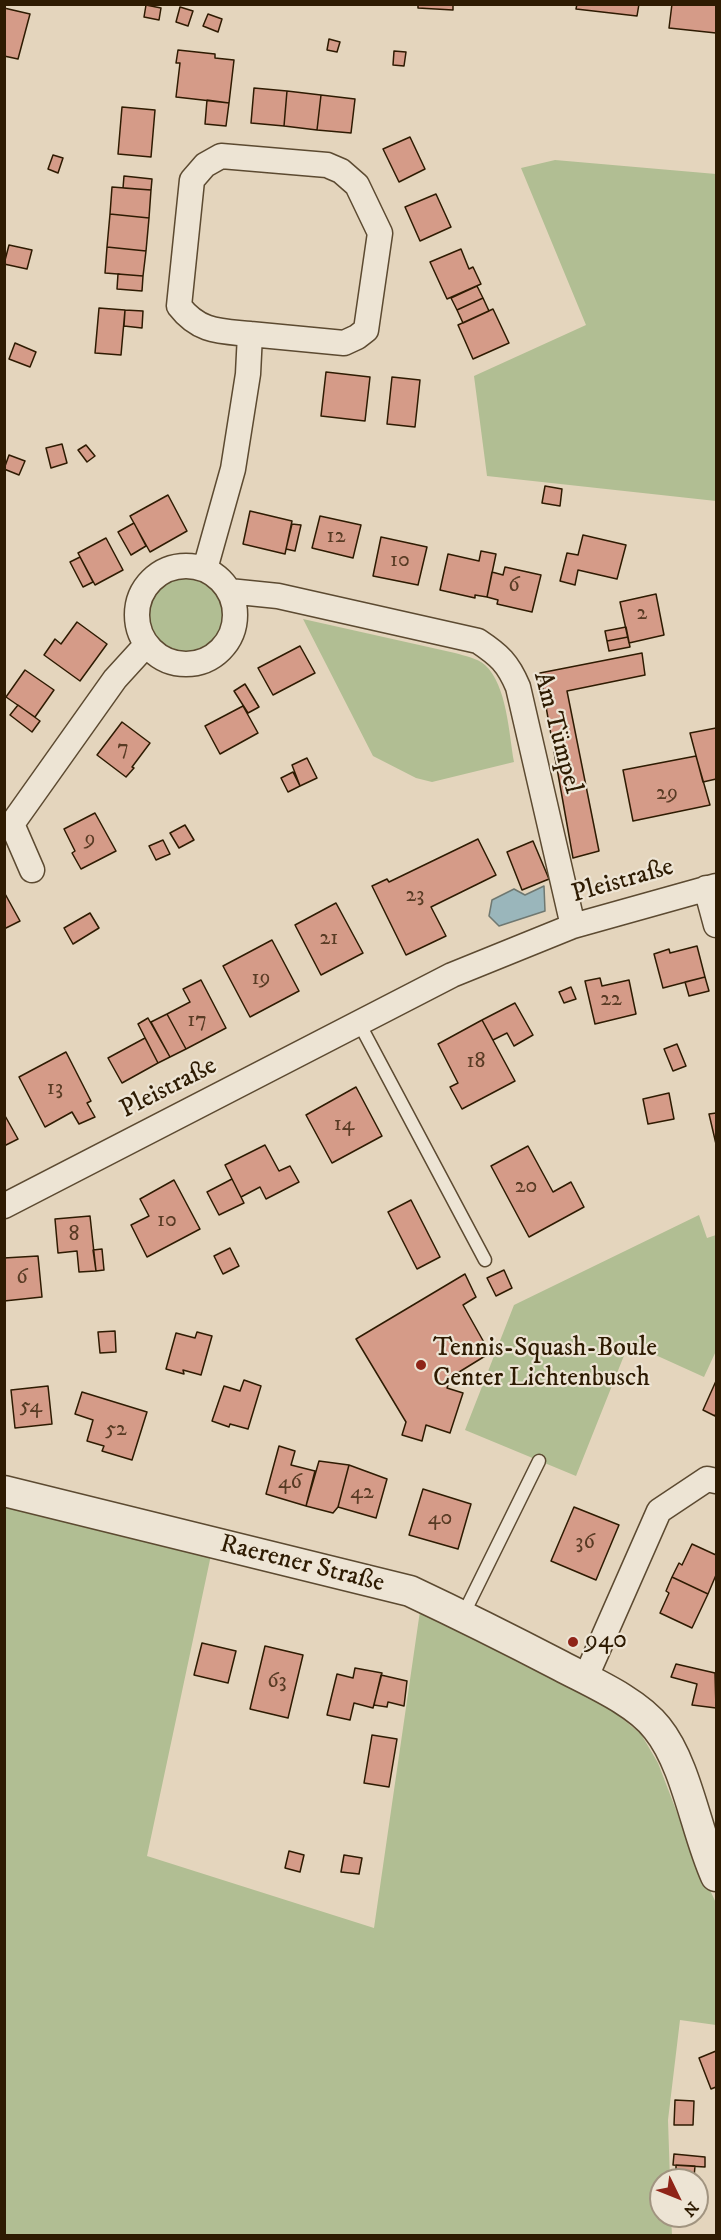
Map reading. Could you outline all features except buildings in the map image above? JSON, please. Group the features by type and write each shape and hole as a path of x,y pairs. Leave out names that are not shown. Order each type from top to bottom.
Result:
{"street":[{"path":"221,156 327,165 341,171 357,185 380,233 366,330 344,343 250,334 204,328 189,319 179,306 192,180 206,165 221,156"},
{"path":"205,569 233,469 248,374 250,334"},
{"path":"190,566 205,569 220,579 230,591 235,607 235,624 229,639 219,652 206,661 189,665 173,663 158,656 146,645 139,630 136,615 147,585 159,574 174,567 190,566"},
{"name":"Am Tümpel","path":"230,591 278,596 478,640 500,656 511,670 518,687 573,926"},
{"path":"32,870 12,824 115,679 146,645"},
{"name":"Pleistraße","path":"4,1206 452,975 573,926 712,887 717,926"},
{"path":"585,1679 659,1511 707,1479 717,1480"},
{"name":"Raerener Straße","path":"4,1491 410,1591 585,1679 621,1699 656,1727 672,1752 717,1875"}],"lane":[{"path":"359,1023 485,1260"},
{"path":"463,1616 539,1461"}],"green space":[{"path":"555,160 716,174 716,501 487,476 474,376 586,325 521,168"},
{"path":"187,578 201,581 213,589 221,601 224,615 221,629 213,641 201,649 187,652 173,649 161,641 153,629 150,615 153,601 161,589 173,581"},
{"path":"303,619 455,653 485,665 503,697 514,762 432,782 416,778 373,756"},
{"path":"699,1215 707,1238 716,1235 716,1351 704,1377 629,1343 576,1476 465,1430 514,1305"},
{"path":"4,1501 211,1555 147,1856 374,1928 420,1611 562,1682 613,1711 641,1734 658,1763 691,1849 716,1903 716,2025 680,2020 668,2120 670,2168 649,2168 649,2228 672,2228 672,2235 5,2235"}],"water":[{"path":"544,886 545,911 499,926 489,916 492,900 514,889 525,895"}],"place":[{"name":"Tennis-Squash-Boule Center Lichtenbusch","path":"421,1365"},
{"name":"940","path":"573,1642"}]}
